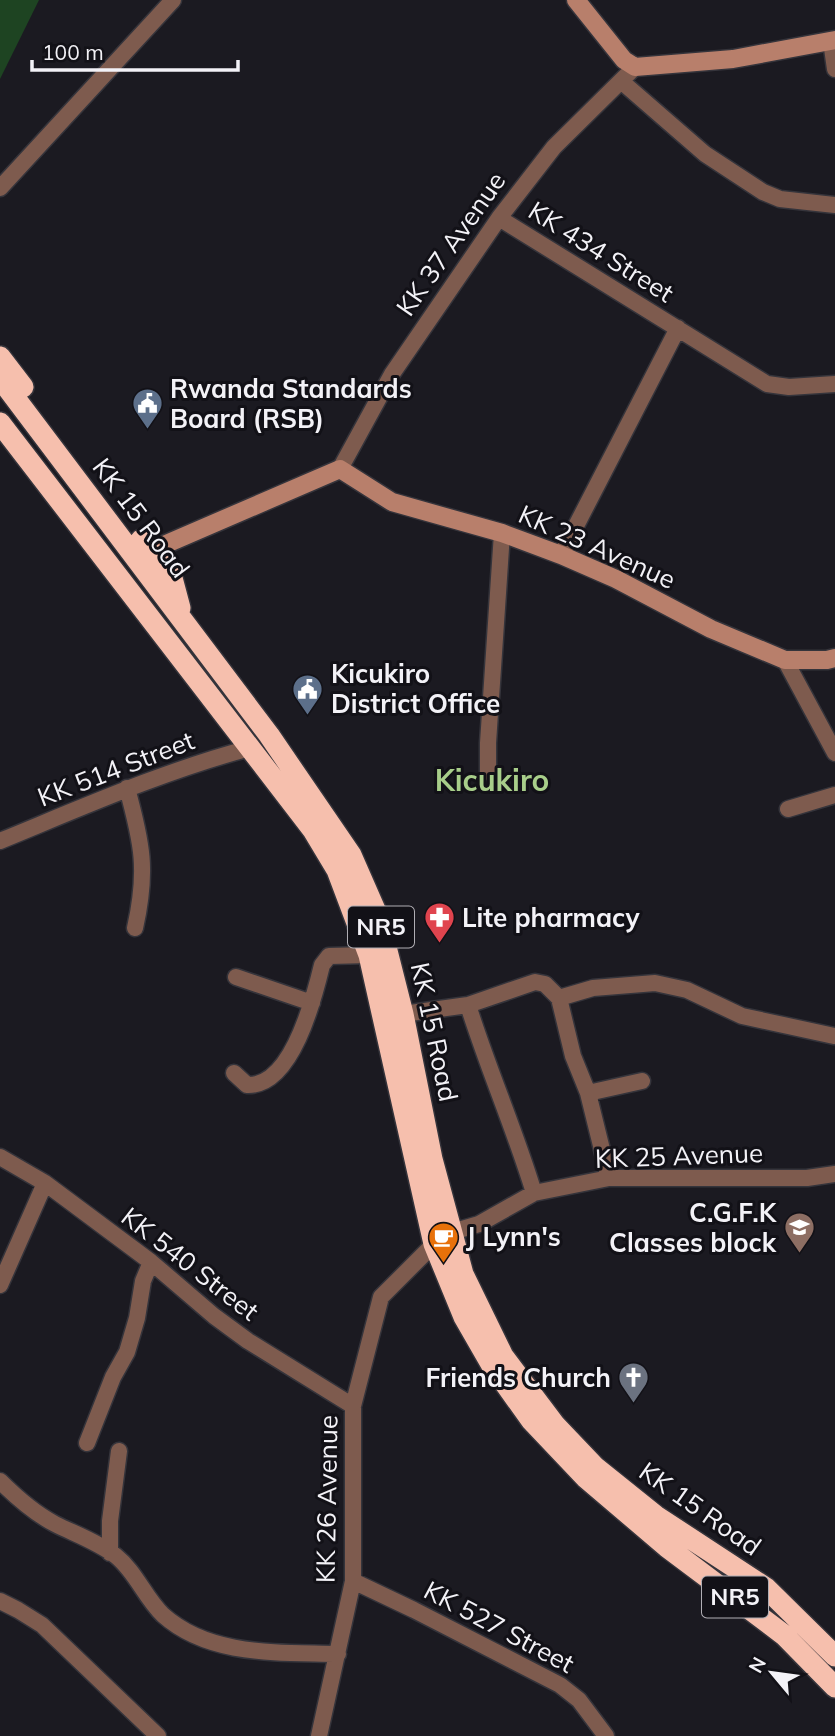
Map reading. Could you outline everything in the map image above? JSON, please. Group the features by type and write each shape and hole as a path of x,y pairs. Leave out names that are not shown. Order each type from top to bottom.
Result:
{"highway":[{"path":"0,357 65,444 172,578 183,620"},
{"name":"KK 15 Road","path":"0,378 269,734 351,855 379,919 403,1014 432,1159 443,1238 503,1356 555,1425 595,1467 634,1500 766,1588 835,1656"},
{"name":"KK 15 Road","path":"0,423 250,748 323,846 337,870 369,955 464,1317 491,1364 531,1420 586,1478 667,1547 784,1635 835,1687"},
{"path":"0,443 104,580 158,629"}],"main road":[{"path":"579,1 624,60 635,67 733,59 833,41"},
{"path":"150,551 340,469"},
{"name":"KK 23 Avenue","path":"340,469 391,502 502,533 561,555 616,579 711,629 786,660 835,658"}],"street":[{"path":"0,188 173,0"},
{"path":"833,41 835,69"},
{"name":"KK 37 Avenue","path":"340,469 392,374 499,218 554,147 635,67"},
{"path":"621,81 705,154 763,192 780,199 835,205"},
{"name":"KK 434 Street","path":"499,218 767,384 789,387 835,384"},
{"path":"561,555 678,328"},
{"path":"488,772 502,533"},
{"path":"786,660 835,753"},
{"name":"KK 514 Street","path":"0,841 127,788 212,758 250,748"},
{"path":"127,788 143,855 142,891 135,928"},
{"path":"788,809 835,795"},
{"path":"234,1073 247,1085 256,1085 272,1075 290,1054 302,1034 322,965 330,956 369,955"},
{"path":"236,977 312,1003"},
{"path":"403,1014 468,1005 536,982 545,984 559,998 573,1056 588,1093 609,1178"},
{"path":"559,998 593,988 654,983 687,990 742,1016 834,1036"},
{"path":"468,1005 534,1193"},
{"path":"588,1093 642,1081"},
{"name":"KK 540 Street","path":"0,1157 46,1183 151,1262 247,1341 353,1406"},
{"name":"KK 25 Avenue","path":"443,1238 479,1224 534,1193 609,1178 807,1178 835,1174"},
{"path":"0,1285 46,1183"},
{"name":"KK 26 Avenue","path":"319,1736 353,1581 353,1406 382,1297 443,1238"},
{"path":"86,1443 113,1377 127,1352 151,1262"},
{"path":"110,1553 110,1521 119,1451"},
{"path":"0,1480 16,1497 51,1522 110,1553 132,1573 161,1613 178,1627 225,1646 253,1651 338,1654"},
{"name":"KK 527 Street","path":"353,1581 560,1685 579,1700 606,1736"},
{"path":"0,1601 18,1609 41,1625 158,1736"}],"green space":[{"path":"0,0 39,0 0,79"}],"place":[{"name":"Rwanda Standards Board (RSB)","path":"147,431"},
{"name":"Kicukiro District Office","path":"308,716"},
{"name":"Lite pharmacy","path":"439,945"},
{"name":"C.G.F.K Classes block","path":"799,1255"},
{"name":"J Lynn's","path":"443,1264"},
{"name":"Friends Church","path":"634,1405"}],"district":[{"name":"Kicukiro","path":"492,781"}]}
